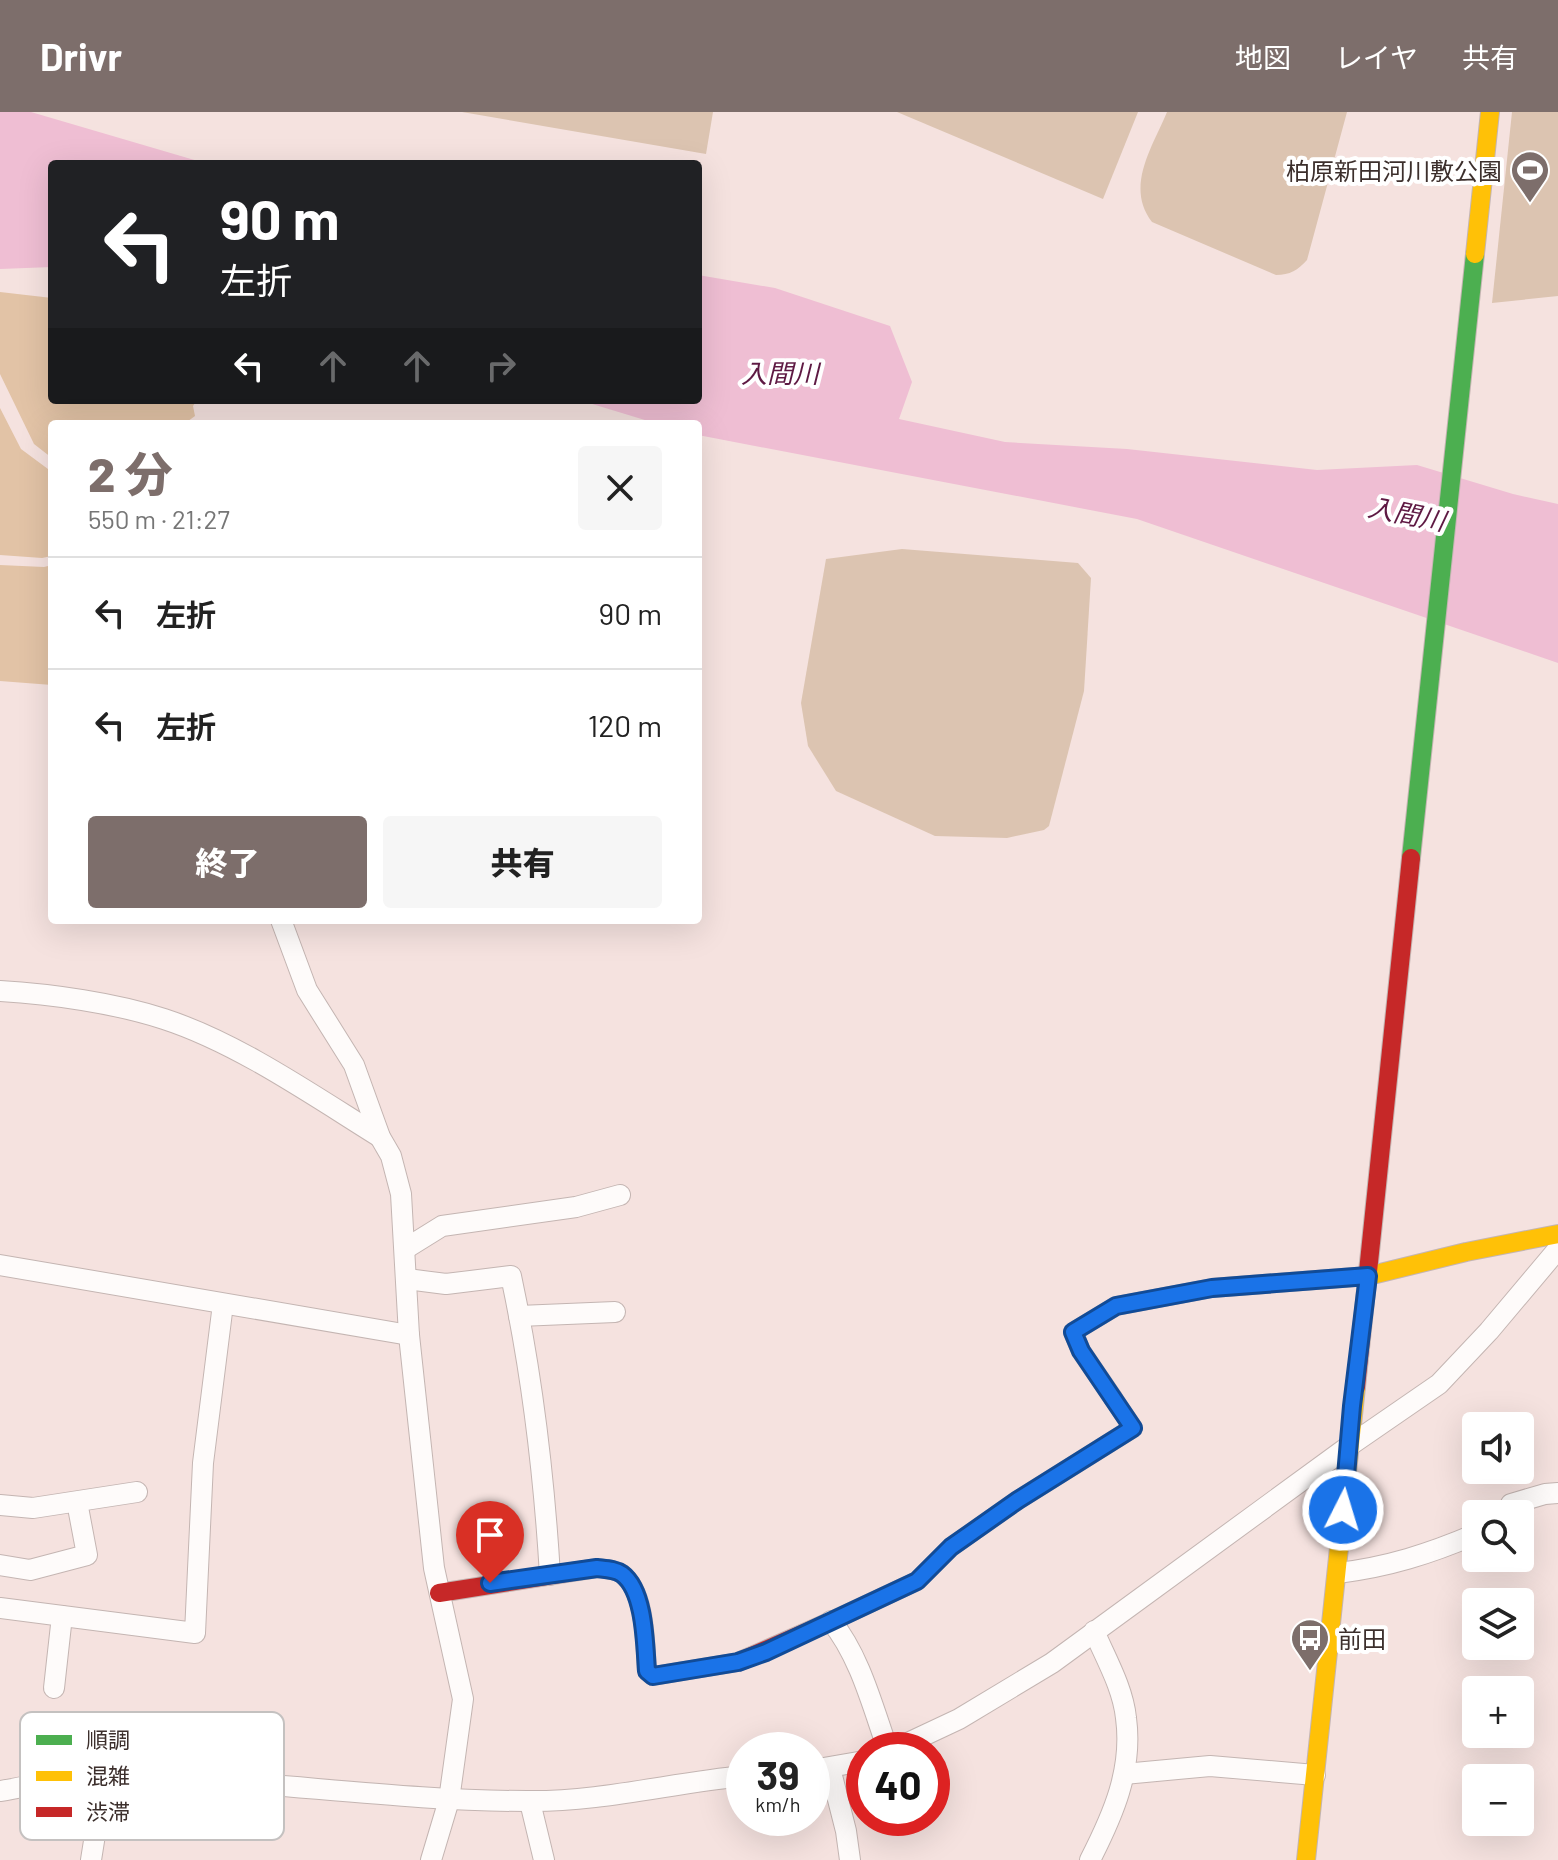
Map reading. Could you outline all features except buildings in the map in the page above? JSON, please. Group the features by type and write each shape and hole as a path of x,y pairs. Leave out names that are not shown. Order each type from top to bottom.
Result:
{"street":[{"path":"1306,1860 1490,112"},
{"path":"282,924 307,990 354,1065 380,1137 391,1156 401,1194 409,1335 430,1537 463,1699 449,1800 431,1860"},
{"path":"0,991 72,999 163,1018 255,1062 380,1137"},
{"path":"405,1249 442,1226 576,1207 620,1195"},
{"path":"439,1593 597,1568 614,1570 632,1584 645,1629 647,1671 653,1676 738,1662 766,1652 917,1581 951,1547 1018,1500 1133,1428 1081,1351 1073,1332 1116,1306 1212,1288 1368,1276 1558,1234"},
{"path":"930,1732 1011,1690 1052,1663 1439,1384 1489,1331 1558,1249"},
{"path":"0,1265 409,1335"},
{"path":"407,1279 446,1284 511,1276 546,1504 550,1575"},
{"path":"0,1608 195,1633 203,1463 223,1304"},
{"path":"519,1316 615,1312"},
{"path":"0,1505 33,1508 137,1492"},
{"path":"1525,1500 1558,1493"},
{"path":"0,1565 30,1570 87,1555 77,1502"},
{"path":"1338,1573 1420,1558 1462,1540"},
{"path":"54,1688 62,1616"},
{"path":"831,1621 841,1632 884,1732"},
{"path":"1090,1860 1107,1826 1124,1774 1128,1745 1120,1692 1094,1631"},
{"path":"1124,1774 1210,1766 1315,1775"},
{"path":"284,1787 449,1800 530,1802 587,1799 726,1779"},
{"path":"0,1791 20,1788"},
{"path":"830,1791 846,1831 850,1860"},
{"path":"530,1802 544,1860"},
{"path":"91,1860 94,1840"}],"shaded area":[{"path":"462,112 713,112 706,154"},
{"path":"897,112 1138,112 1103,199"},
{"path":"1167,112 1347,112 1307,260 1300,267 1290,273 1276,275 1152,222 1144,209 1141,181"},
{"name":"柏原新田河川敷公園","path":"1512,112 1558,112 1558,296 1492,303"},
{"path":"0,292 48,298 48,404 194,404 195,416 190,420 48,420 48,455 34,444 0,374"},
{"path":"0,408 21,449 48,469 48,557 0,555"},
{"path":"902,549 1078,563 1091,578 1084,691 1049,826 1044,830 1007,838 935,836 836,791 808,746 801,703 826,559"},
{"path":"0,565 48,566 48,685 0,681"}],"water":[{"path":"0,112 31,112 194,160 48,160 48,267 0,269"},
{"name":"入間川","path":"702,276 775,288 890,326 912,382 899,419 1005,442 1127,449 1317,470 1417,465 1558,504 1558,663 1137,519 702,436 702,420 645,420 592,404 702,404"}],"traffic: fast":[{"path":"1411,858 1475,254"},
{"path":"827,1623 917,1581 951,1547 1018,1500 1133,1428 1113,1398"}],"traffic: slow":[{"path":"1475,254 1490,112"},
{"path":"1113,1398 1081,1351 1073,1332 1116,1306 1212,1288 1368,1276 1558,1234"},
{"path":"1306,1860 1356,1387"}],"traffic: jam":[{"path":"1356,1387 1411,858"},
{"path":"439,1593 597,1568 616,1571 630,1582 636,1593 645,1633 647,1671 653,1676 738,1662 827,1623"}],"place":[{"name":"柏原新田河川敷公園","path":"1530,204"},
{"name":"前田","path":"1310,1672"}],"route":[{"path":"490,1583 597,1568 614,1570 632,1584 645,1629 647,1671 653,1676 738,1662 766,1652 917,1581 951,1547 1018,1500 1133,1428 1081,1351 1073,1332 1116,1306 1212,1288 1368,1276 1343,1510"}]}
